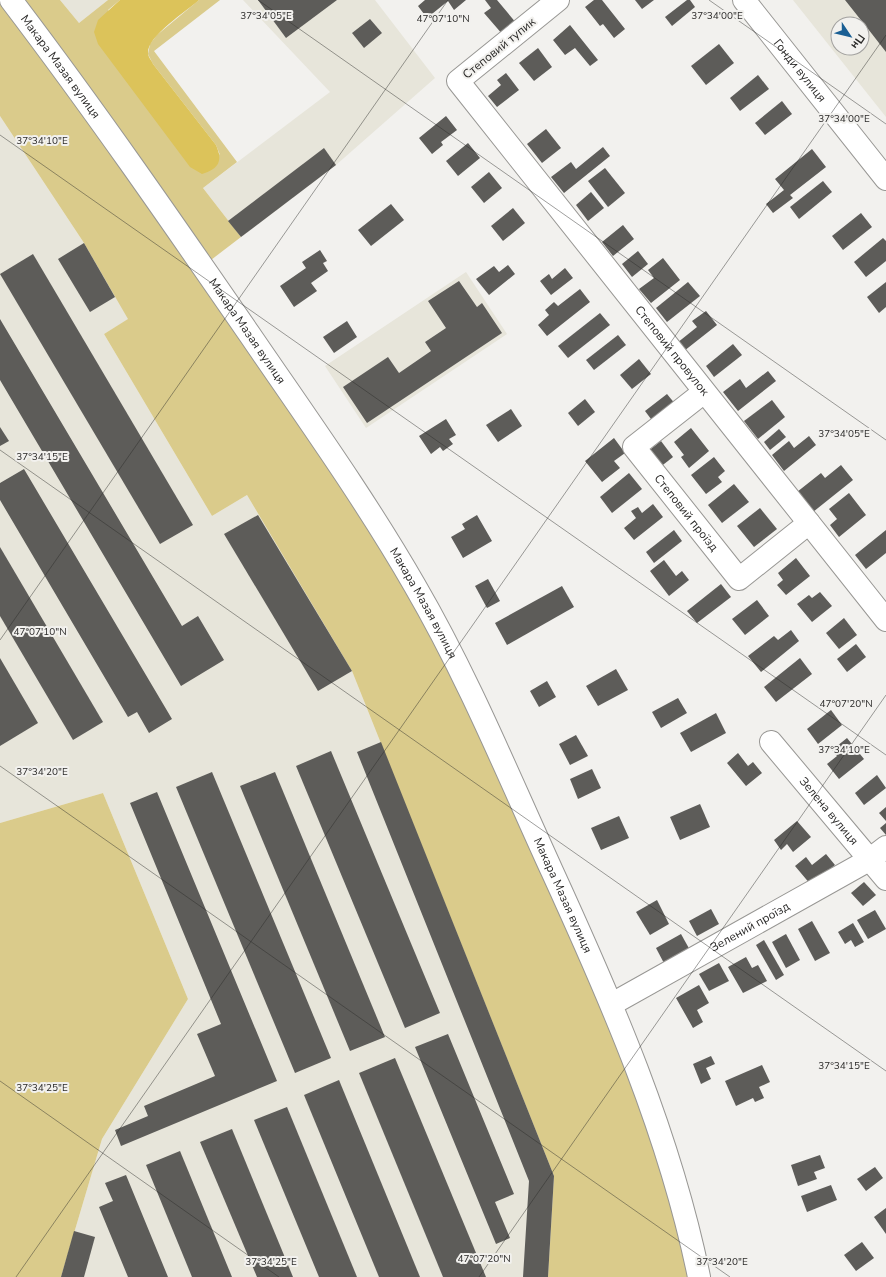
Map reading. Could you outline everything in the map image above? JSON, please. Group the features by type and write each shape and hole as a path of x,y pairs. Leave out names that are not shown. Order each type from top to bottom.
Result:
{"street":[{"name":"Макара Мазая вулиця","path":"11,0 188,245 356,491 416,588 468,689 612,1004 658,1126 688,1224 698,1277"},
{"name":"Степовий тупик","path":"458,81 558,0"},
{"name":"Гонди вулиця","path":"744,0 886,179"},
{"name":"Степовий провулок","path":"458,81 886,620"},
{"name":"Степовий проїзд","path":"704,392 634,447 739,579 809,523"},
{"name":"Зелена вулиця","path":"771,742 878,854 886,879"},
{"name":"Зелений проїзд","path":"612,1004 878,854"}],"shaded area":[{"path":"0,0 2,0 183,249 411,591 590,970 652,1128 692,1277 548,1277 554,1176 352,671 247,495 212,516 104,334 128,319 84,243 0,116"},
{"path":"16,0 60,0 79,23 108,0 120,0 108,10 220,155 216,145 153,64 148,54 150,44 157,35 199,0 220,0 154,51 237,162 203,188 241,237 207,263"},
{"path":"60,0 108,0 79,23"},
{"path":"120,0 199,0 169,24 154,39 149,46 148,53 153,64 216,145 219,160 216,167 212,170 202,174 190,167 98,44 94,32 98,20"},
{"path":"243,0 375,0 435,78 336,165 241,237 203,188 330,92"},
{"path":"793,0 886,0 886,117 838,56 870,56 870,16 830,16 830,47"},
{"path":"0,116 84,243 129,319 104,334 212,516 247,495 352,671 554,1176 548,1277 61,1277 102,1139 188,999 103,793 0,823"},
{"path":"466,272 507,334 366,428 325,366"},
{"path":"103,793 188,999 102,1139 61,1277 0,1277 0,823"}],"building":[{"path":"258,0 337,0 286,38"},
{"path":"425,0 466,0 454,10 448,1 427,18 418,6"},
{"path":"485,0 497,0 517,24 503,35 484,13 491,8"},
{"path":"594,0 602,0 625,29 614,38 603,24 600,26 585,7"},
{"path":"635,0 654,0 642,9"},
{"path":"687,0 690,0 695,7 672,26 665,17"},
{"path":"845,0 886,0 886,52 870,31 870,16 858,16"},
{"path":"370,19 382,33 364,48 352,33"},
{"path":"570,25 598,60 590,66 575,48 565,55 553,40"},
{"path":"719,44 734,63 706,85 691,66"},
{"path":"538,48 552,67 534,81 519,63"},
{"path":"506,73 519,90 497,107 488,96 501,85 497,80"},
{"path":"758,75 769,89 740,111 730,98"},
{"path":"782,101 792,114 765,135 755,123"},
{"path":"446,116 457,130 441,142 443,145 432,154 419,138"},
{"path":"546,129 561,148 542,163 527,144"},
{"path":"468,143 480,158 458,176 446,161"},
{"path":"603,147 610,156 564,193 551,177 571,162 576,169"},
{"path":"324,148 336,165 241,237 228,221"},
{"path":"812,149 826,167 790,195 793,198 773,213 766,204 784,190 775,179"},
{"path":"605,168 625,193 608,207 588,181"},
{"path":"489,172 502,188 484,203 471,187"},
{"path":"823,181 832,192 799,219 790,207"},
{"path":"591,192 604,208 588,221 576,205"},
{"path":"391,204 404,220 371,246 358,230"},
{"path":"513,208 525,223 503,241 491,226"},
{"path":"861,213 872,227 843,250 832,236"},
{"path":"623,225 634,239 613,256 602,242"},
{"path":"883,238 886,241 886,261 866,277 854,262"},
{"path":"84,243 115,297 90,312 58,259"},
{"path":"320,250 327,261 323,263 328,271 311,283 317,291 294,307 280,286 306,268 302,262"},
{"path":"638,251 648,264 632,277 622,264"},
{"path":"33,254 193,525 160,544 0,274"},
{"path":"663,258 680,280 651,303 639,289 654,278 648,270"},
{"path":"508,265 515,274 489,295 476,279 494,266 499,272"},
{"path":"565,268 573,278 551,295 540,281 549,274 552,279"},
{"path":"459,281 477,307 482,303 502,333 367,423 343,387 388,357 399,373 431,351 425,342 446,328 428,301"},
{"path":"688,282 700,296 667,322 656,308"},
{"path":"886,282 886,307 879,313 867,297"},
{"path":"580,289 590,302 547,336 538,325 549,315 545,310 554,302 558,306"},
{"path":"706,311 717,325 684,351 677,343 697,327 692,321"},
{"path":"600,313 610,325 568,358 558,346"},
{"path":"0,319 182,626 198,616 224,660 181,686 0,380"},
{"path":"347,321 357,337 334,353 323,337"},
{"path":"618,335 626,345 594,370 586,360"},
{"path":"733,344 742,355 714,377 706,366"},
{"path":"639,359 651,374 632,389 620,375"},
{"path":"768,371 776,381 738,411 723,392 740,379 746,388"},
{"path":"667,394 676,405 654,423 645,411"},
{"path":"585,399 595,412 578,426 568,413"},
{"path":"772,400 785,417 758,439 744,421"},
{"path":"511,409 522,426 498,442 486,425"},
{"path":"446,419 456,435 449,439 453,444 443,451 440,447 431,454 419,436"},
{"path":"0,427 9,441 0,446"},
{"path":"691,428 709,451 689,468 681,457 684,455 674,442"},
{"path":"779,429 786,437 770,450 764,442"},
{"path":"809,436 816,445 784,471 772,455 789,441 794,448"},
{"path":"614,438 625,453 614,461 620,468 602,482 585,461"},
{"path":"661,441 673,457 659,468 647,452"},
{"path":"714,457 725,471 718,477 722,482 706,494 691,475"},
{"path":"841,465 853,480 813,512 797,492 821,473 825,478"},
{"path":"24,469 172,719 149,733 137,712 128,717 0,500 0,483"},
{"path":"629,473 642,489 612,513 600,497"},
{"path":"734,484 749,502 722,523 708,505"},
{"path":"849,493 866,515 839,537 830,525 837,519 829,509"},
{"path":"653,504 663,517 634,540 624,528 636,518 631,511 638,507 642,513"},
{"path":"760,508 777,529 754,547 737,526"},
{"path":"258,515 352,671 318,691 224,534"},
{"path":"477,515 492,541 463,558 451,537 465,529 462,524"},
{"path":"674,530 682,541 654,563 646,552"},
{"path":"886,530 886,553 866,569 855,555"},
{"path":"0,547 103,722 73,740 0,616"},
{"path":"796,558 810,576 786,595 777,585 783,580 778,573"},
{"path":"664,560 676,576 682,571 689,580 669,596 650,571"},
{"path":"488,579 500,601 487,608 475,586"},
{"path":"721,584 731,597 697,623 687,611"},
{"path":"562,586 574,607 507,645 495,623"},
{"path":"820,592 832,606 812,622 797,604 809,595 812,598"},
{"path":"757,600 769,616 745,635 732,619"},
{"path":"844,618 857,635 839,649 826,633"},
{"path":"791,630 799,641 761,672 748,656 774,636 778,640"},
{"path":"856,644 866,657 847,672 837,659"},
{"path":"0,658 38,723 0,746"},
{"path":"800,658 812,674 776,702 764,687"},
{"path":"616,669 628,690 598,706 586,686"},
{"path":"547,681 556,697 539,707 530,691"},
{"path":"678,698 687,713 661,728 652,712"},
{"path":"831,710 842,725 818,744 807,729"},
{"path":"716,713 726,733 691,752 680,733"},
{"path":"576,735 588,756 570,765 559,744"},
{"path":"847,738 864,759 839,779 827,764 837,756 832,750"},
{"path":"381,742 554,1176 548,1277 523,1277 529,1181 357,752"},
{"path":"331,751 440,1013 405,1028 296,766"},
{"path":"738,753 748,766 753,762 762,773 746,786 727,763"},
{"path":"592,769 601,788 578,799 570,779"},
{"path":"212,772 331,1058 295,1073 176,787"},
{"path":"275,772 385,1037 350,1051 240,786"},
{"path":"877,775 886,788 864,805 855,793"},
{"path":"157,792 277,1081 121,1146 115,1130 148,1116 144,1106 215,1076 197,1034 221,1024 130,803"},
{"path":"700,804 710,827 680,840 670,817"},
{"path":"886,807 886,821 879,813"},
{"path":"619,816 629,838 601,850 591,828"},
{"path":"797,821 811,837 793,852 787,844 781,850 774,840"},
{"path":"886,823 886,835 880,828"},
{"path":"826,854 835,865 811,885 795,866 806,857 812,865"},
{"path":"864,882 876,895 863,906 851,893"},
{"path":"657,900 669,924 650,935 636,912"},
{"path":"711,909 719,924 697,936 689,921"},
{"path":"875,910 886,929 868,939 857,920"},
{"path":"812,921 830,953 815,961 798,929"},
{"path":"853,923 864,942 855,947 851,940 845,944 838,932"},
{"path":"681,934 691,952 666,967 656,948"},
{"path":"786,934 800,960 786,968 772,942"},
{"path":"764,940 784,975 776,980 756,945"},
{"path":"746,957 752,968 758,965 767,981 743,993 728,967"},
{"path":"719,963 729,981 709,991 699,974"},
{"path":"699,985 709,1003 697,1010 703,1022 693,1028 676,998"},
{"path":"448,1034 514,1194 495,1202 510,1238 496,1244 415,1047"},
{"path":"711,1056 715,1064 706,1068 711,1079 701,1084 693,1064"},
{"path":"395,1058 486,1277 443,1277 359,1073"},
{"path":"762,1065 770,1082 759,1087 764,1098 755,1102 753,1098 736,1106 725,1081"},
{"path":"339,1080 420,1277 379,1277 304,1095"},
{"path":"287,1107 357,1277 319,1277 254,1120"},
{"path":"232,1129 293,1277 257,1277 200,1142"},
{"path":"180,1151 232,1277 192,1277 146,1165"},
{"path":"820,1155 825,1168 814,1172 817,1179 798,1186 791,1165"},
{"path":"875,1167 883,1178 866,1191 857,1179"},
{"path":"126,1175 168,1277 128,1277 99,1207 113,1201 105,1183"},
{"path":"831,1185 837,1200 807,1212 801,1196"},
{"path":"886,1208 886,1234 874,1217"},
{"path":"74,1231 95,1237 84,1277 61,1277"},
{"path":"862,1242 874,1258 856,1271 844,1255"}]}
